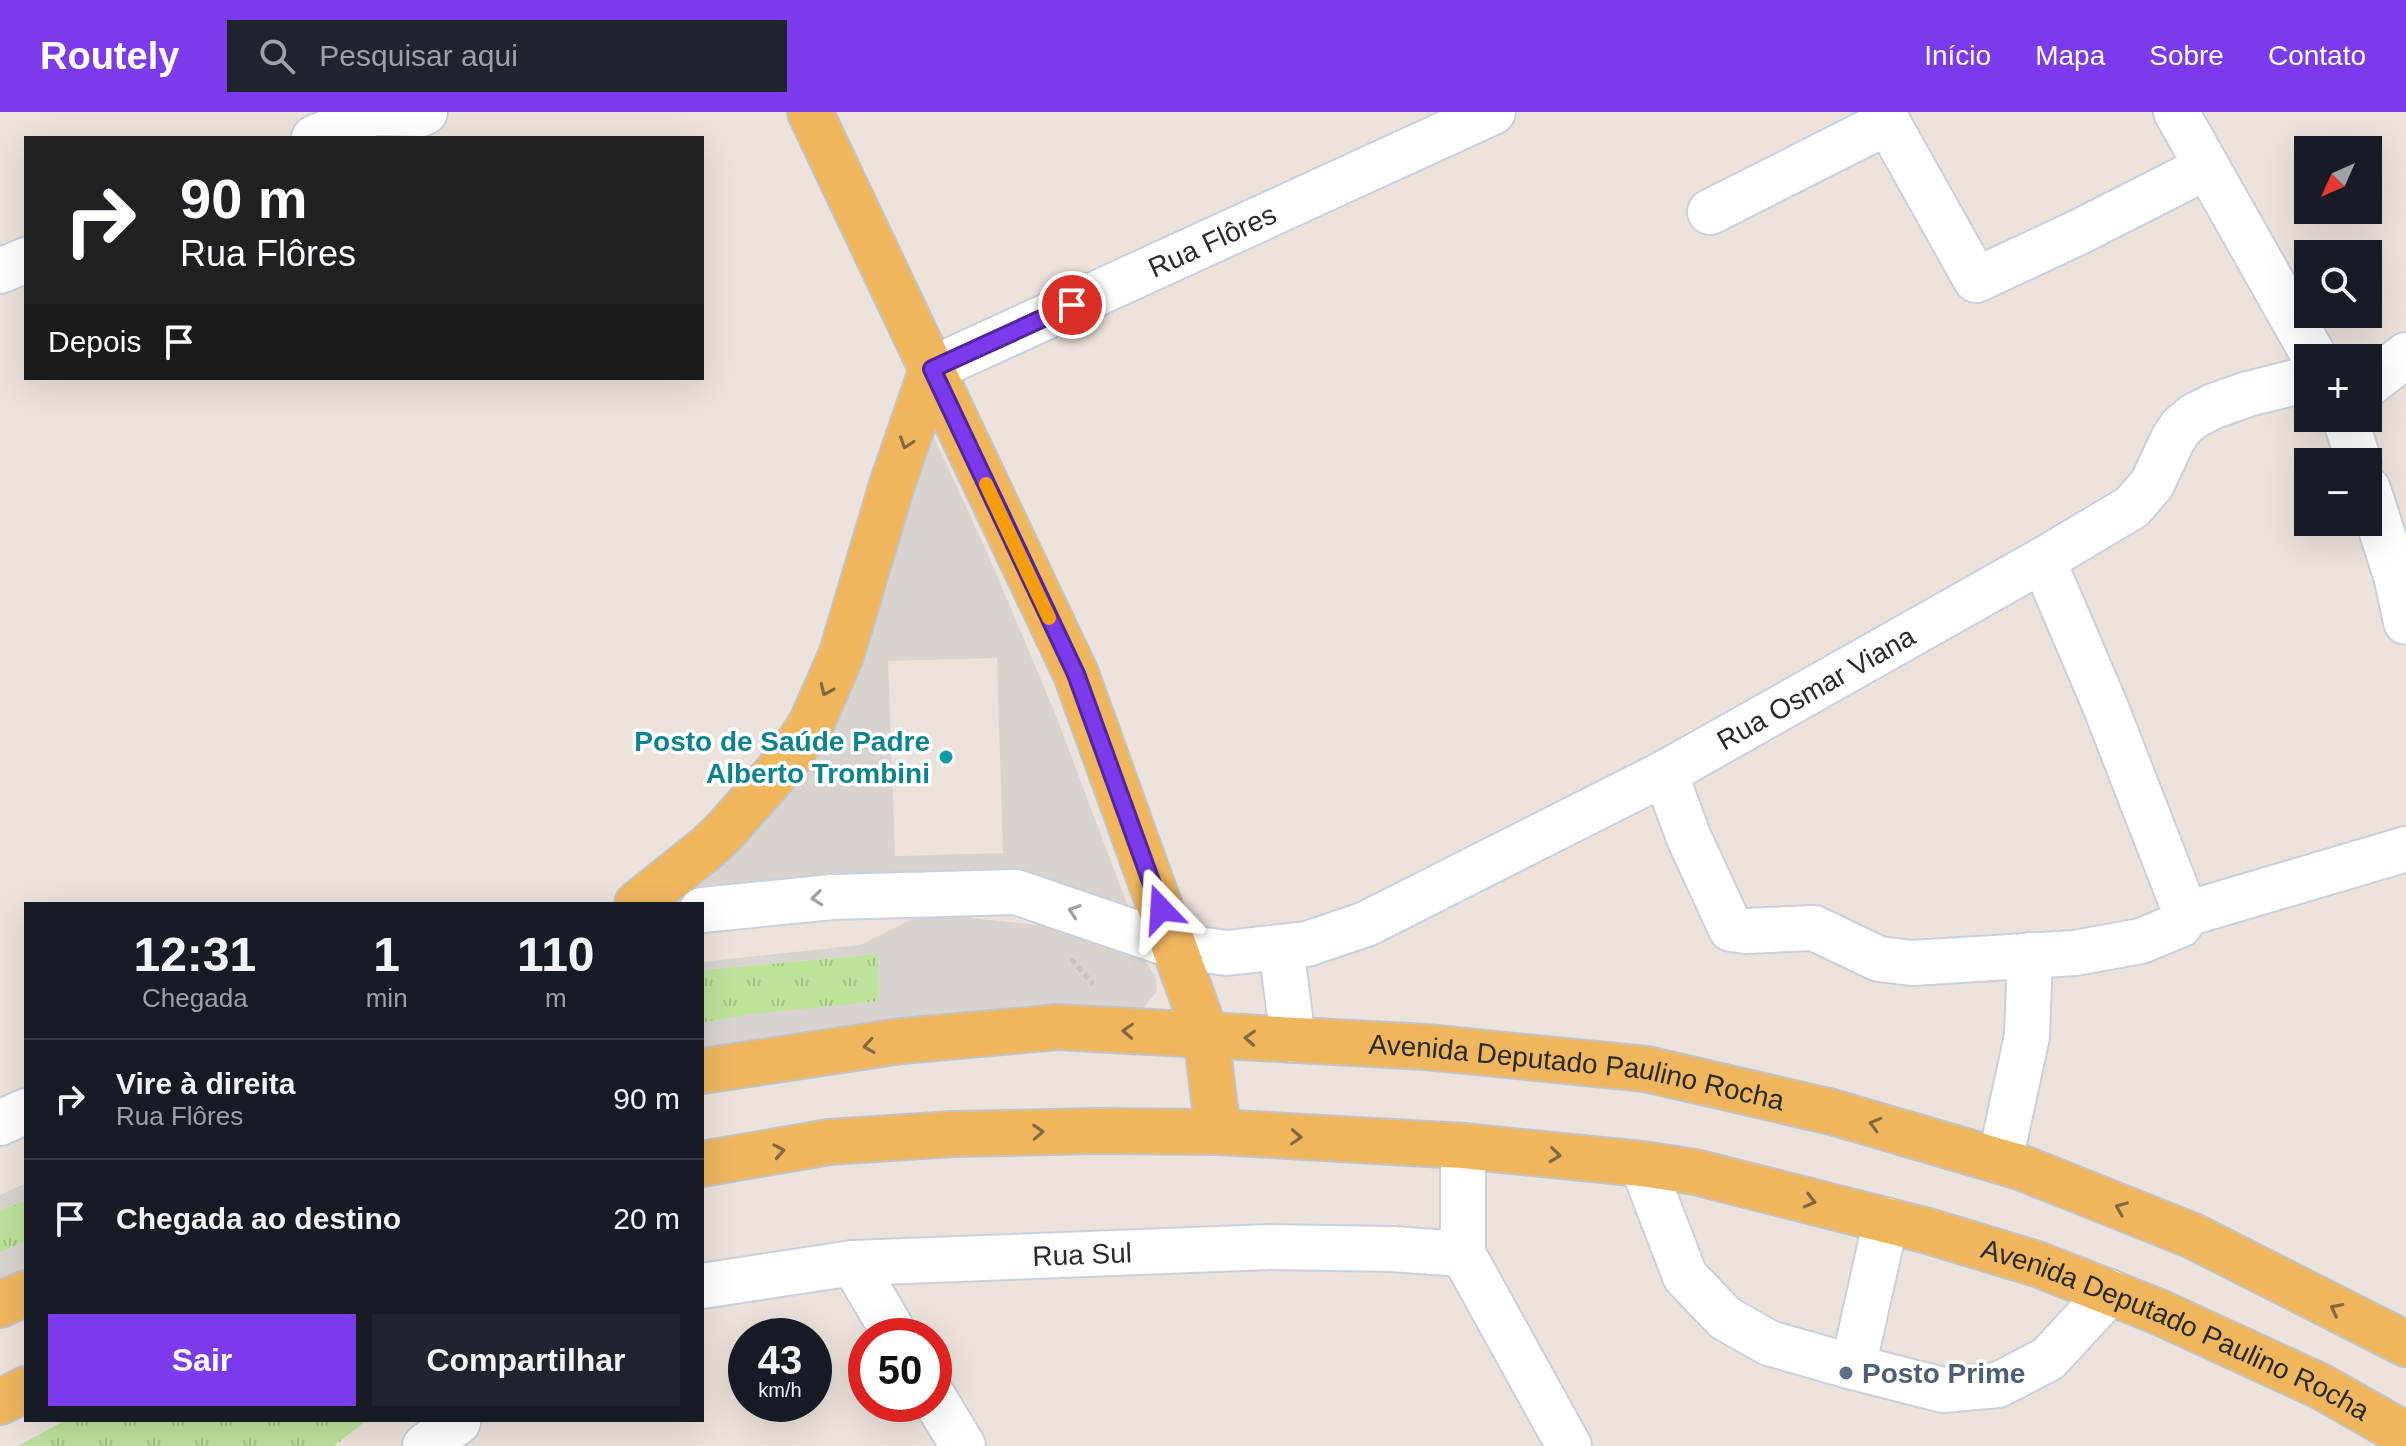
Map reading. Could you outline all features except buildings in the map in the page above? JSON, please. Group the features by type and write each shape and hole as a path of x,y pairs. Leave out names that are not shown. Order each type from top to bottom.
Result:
{"main road":[{"path":"810,112 1076,674 1206,1035 1218,1132"},
{"path":"639,902 725,831 785,763 811,724 841,656 892,485 932,369"},
{"name":"Avenida Deputado Paulino Rocha","path":"704,1071 901,1041 1058,1027 1426,1047 1646,1069 1832,1112 2000,1161 2193,1236 2406,1344"},
{"name":"Avenida Deputado Paulino Rocha","path":"704,1164 829,1142 953,1134 1218,1132 1463,1146 1695,1172 1886,1220 2037,1264 2159,1312 2322,1387 2406,1435"},
{"path":"0,1305 24,1294"},
{"path":"0,1402 24,1390"}],"street":[{"path":"319,136 373,112 425,112"},
{"name":"Rua Flôres","path":"932,369 1493,112"},
{"path":"2176,112 2307,344"},
{"path":"1710,212 1885,117 1976,280 2207,167"},
{"path":"0,271 24,261"},
{"path":"2382,374 2406,355"},
{"name":"Rua Osmar Viana","path":"1174,946 1227,953 1281,947 1307,944 1366,924 1665,773 2043,560 2132,507 2152,484 2181,427 2194,416 2248,394 2294,382"},
{"path":"2382,526 2401,576 2406,622"},
{"path":"2043,560 2106,708 2186,914"},
{"path":"1665,773 1689,838 1731,929 1814,928 1879,959 1912,963 2075,953 2141,941 2180,925 2186,914 2406,849"},
{"path":"704,910 832,897 1016,892 1174,946"},
{"path":"1281,947 1293,1040"},
{"path":"2000,1161 2027,1036 2030,955"},
{"path":"0,1123 24,1112"},
{"path":"1463,1146 1463,1254 1569,1446"},
{"path":"1642,1164 1685,1276 1725,1318 1769,1343 1853,1367 1943,1390 1998,1385 2048,1359 2110,1292"},
{"path":"1853,1367 1886,1220"},
{"name":"Rua Sul","path":"704,1286 853,1263 1270,1247 1392,1249 1463,1254"},
{"path":"853,1263 885,1318"},
{"path":"948,1422 963,1446"}],"green space":[{"path":"878,954 879,1002 746,1015 704,1023 704,970"},
{"path":"24,1201 24,1242 0,1253 0,1211"},
{"path":"62,1422 364,1422 334,1446 18,1446"}],"shaded area":[{"path":"931,431 990,559 1055,713 1132,917 975,879 909,872 690,886 839,710 887,587","holes":["997,658 1003,853 895,856 888,661"]},
{"path":"924,913 1058,927 1127,949 1147,963 1156,978 1157,991 1142,1010 1028,1005 704,1047 704,1023 746,1015 879,1001 878,954 704,970 704,962 860,945"},
{"path":"24,1184 24,1201 0,1211 0,1195"},
{"path":"24,1242 24,1275 0,1286 0,1253"}],"slow traffic":[{"path":"986,484 1049,618"}],"place":[{"name":"Posto de Saúde Padre Alberto Trombini","path":"946,757"},
{"name":"Posto Prime","path":"1846,1373"}],"route":[{"path":"1072,305 932,369 1076,674 1161,909"}]}
